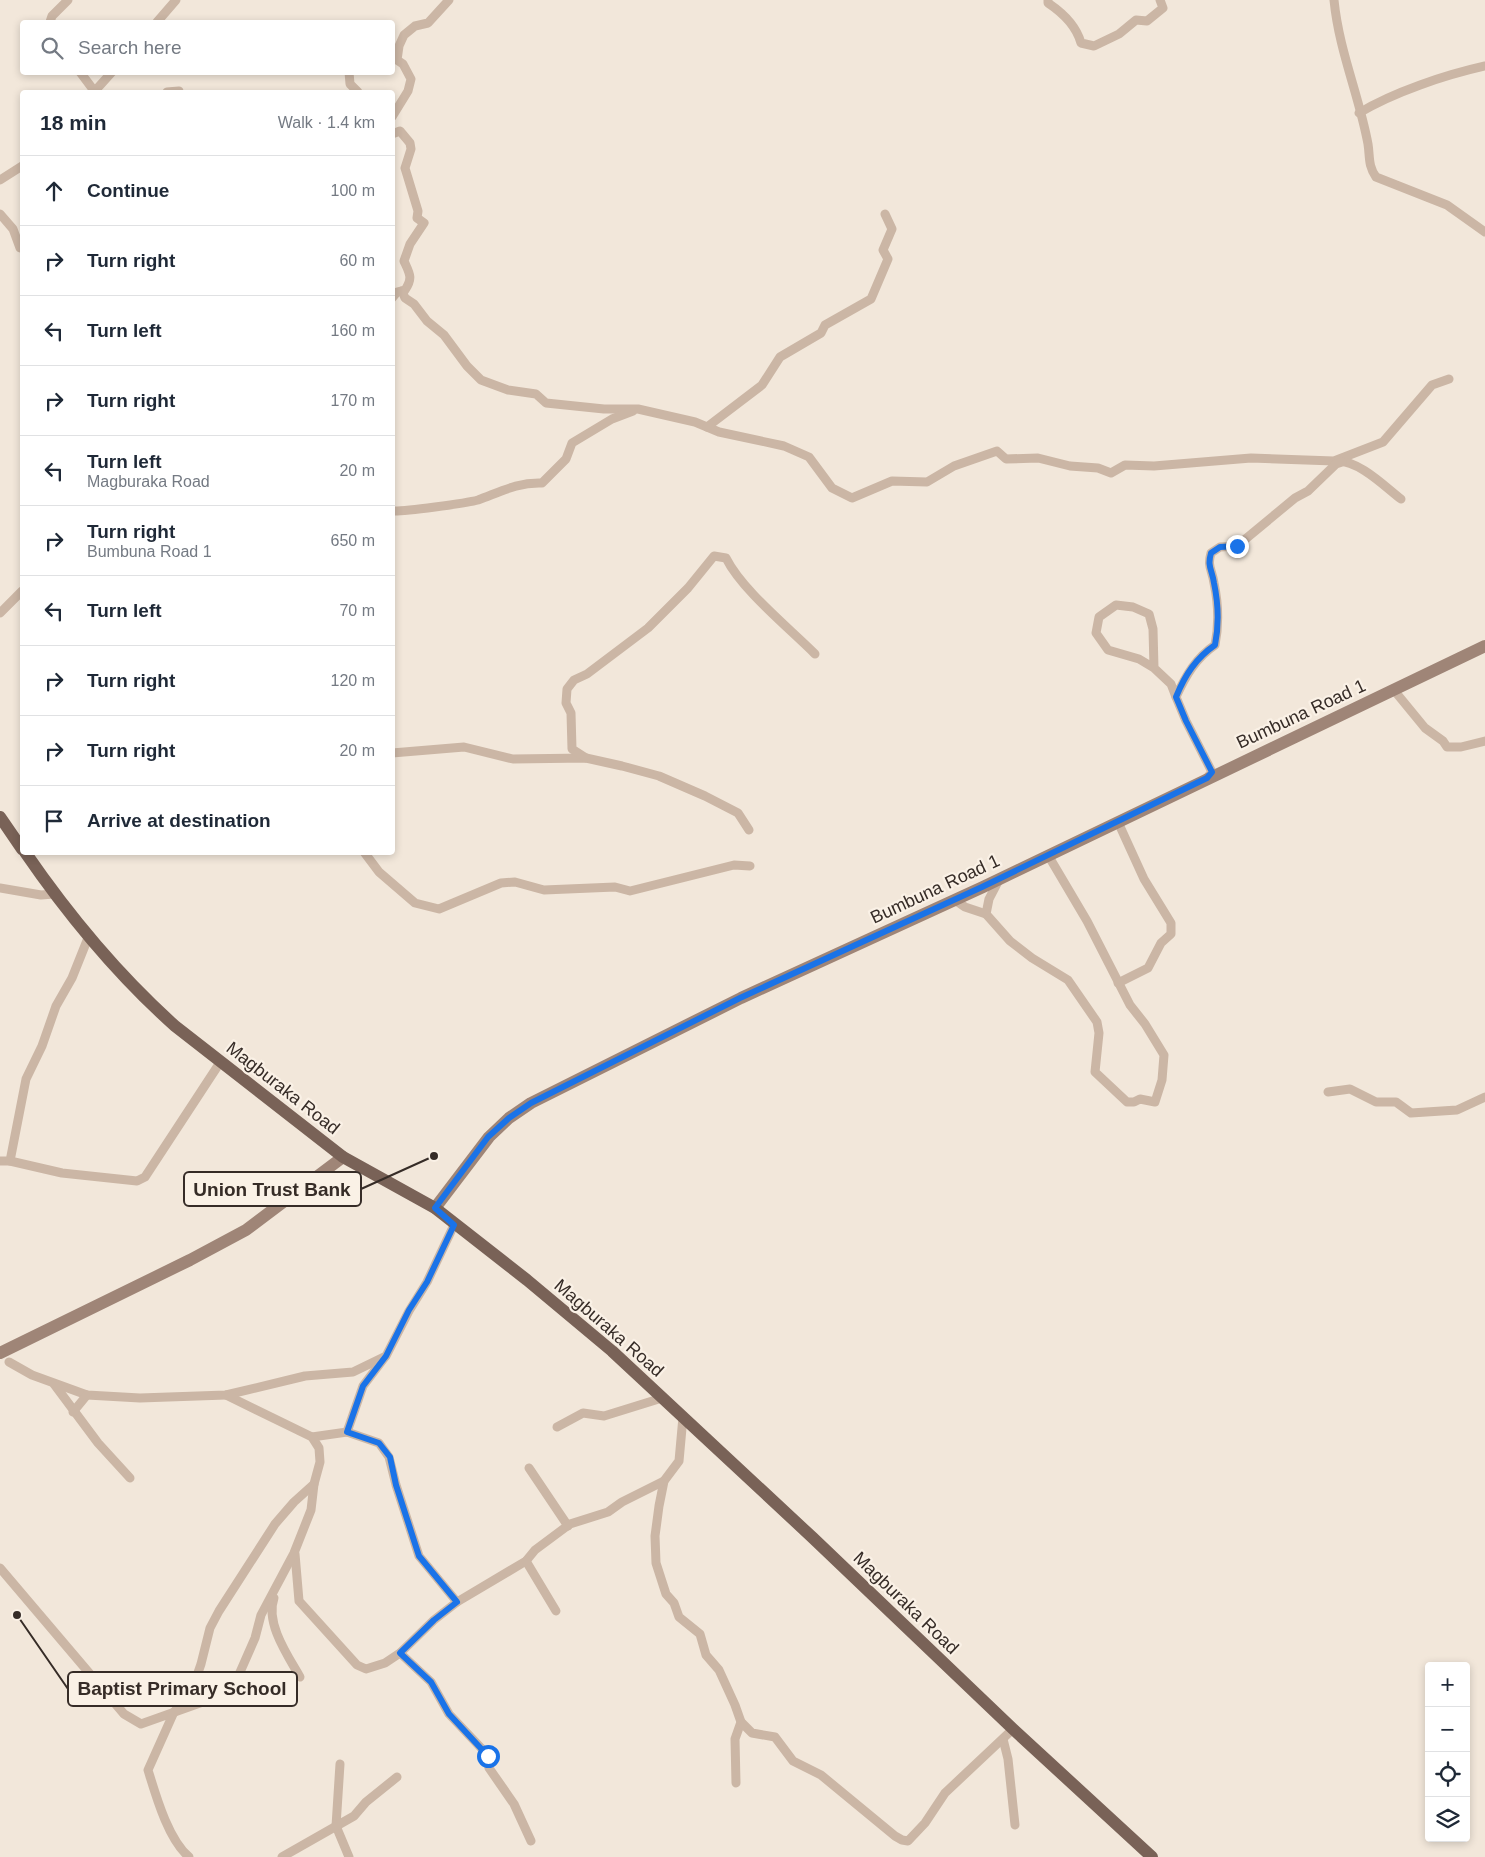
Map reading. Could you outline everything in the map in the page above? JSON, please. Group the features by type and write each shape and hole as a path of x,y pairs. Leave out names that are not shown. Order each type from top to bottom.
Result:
{"main road":[{"name":"Bumbuna Road 1","path":"435,1208 488,1137 509,1118 531,1103 740,998 955,900 1485,646"},
{"path":"0,817 20,846"},
{"name":"Magburaka Road","path":"27,855 88,938 150,1004 343,1157 435,1208 454,1225 527,1280 612,1351 1013,1729 1152,1857"},
{"path":"5,1357 246,1230 343,1157"}],"street":[{"path":"51,20 52,16 68,0"},
{"path":"158,20 176,0"},
{"path":"395,114 408,91 411,79 403,64 397,60 399,46 404,35 416,26 428,23 449,0"},
{"path":"1048,0 1048,3 1077,29 1081,42 1094,46 1118,34 1136,20 1147,21 1163,8 1160,0"},
{"path":"1334,0 1338,28 1368,144 1370,169 1376,177 1447,205 1485,232"},
{"path":"1359,113 1396,96 1485,66"},
{"path":"82,75 94,90"},
{"path":"97,90 109,75"},
{"path":"349,75 350,84 356,90"},
{"path":"395,133 400,131 410,143 411,149 406,168 418,211 417,218 424,223 410,244 404,262 412,276 410,282 402,291 395,294"},
{"path":"0,180 20,167"},
{"path":"0,214 13,230 20,248"},
{"path":"708,428 762,385 780,357 820,333 825,325 871,299 888,259 883,250 892,229 885,214"},
{"path":"402,291 405,298 414,304 427,321 444,335 480,380 508,390 536,394 546,403 604,409 638,409 673,416 719,432 784,446 809,457 832,488 852,498 892,481 927,482 954,466 997,451 1006,459 1038,458 1070,466 1098,468 1111,473 1125,465 1154,466 1250,458 1345,461 1381,482 1401,499"},
{"path":"1334,461 1383,442 1432,385 1449,379"},
{"path":"395,511 477,500 509,487 530,482 542,483 566,459 572,443 612,419 638,409"},
{"path":"1176,697 1189,670 1203,653 1215,645 1219,629 1214,582 1208,563 1211,553 1220,547 1237,546 1295,498 1308,491 1336,464 1345,461"},
{"path":"572,749 571,713 566,703 567,689 574,680 587,674 648,628 688,588 714,556 726,558 733,572 745,585 815,654"},
{"path":"0,613 20,593"},
{"path":"0,599 8,606"},
{"path":"1154,668 1153,629 1149,614 1133,607 1116,605 1099,617 1096,633 1108,650 1139,659 1154,668 1171,684 1186,721 1212,772 1207,778"},
{"path":"1393,689 1425,728 1443,741 1447,747 1461,747 1485,741"},
{"path":"395,753 464,747 513,759 586,758 658,776 706,796 738,813 749,830"},
{"path":"572,749 586,758"},
{"path":"556,758 572,749"},
{"path":"1118,822 1144,879 1171,923 1172,928 1171,934 1161,943 1148,968 1118,983"},
{"path":"366,855 379,872 415,903 439,909 501,883 515,882 544,890 615,886 630,891 734,865 750,866"},
{"path":"955,900 965,908 986,914 998,929 1032,958 1068,980 1097,1022 1099,1033 1096,1072 1127,1102 1134,1102 1140,1099 1155,1102 1162,1080 1164,1055 1145,1024 1130,1005 1088,921 1048,855"},
{"path":"986,914 990,898 1000,878"},
{"path":"0,888 41,895 54,894"},
{"path":"10,1161 26,1079 42,1046 56,1006 72,978 88,938"},
{"path":"0,1161 10,1161 62,1173 137,1181 145,1177 221,1061"},
{"path":"1328,1092 1350,1089 1376,1102 1396,1102 1412,1113 1457,1110 1485,1098"},
{"path":"347,1432 363,1386 386,1356 409,1310 427,1282 454,1225"},
{"path":"5,1357 32,1375 87,1396 156,1398 226,1395 305,1376 353,1372 386,1356"},
{"path":"54,1384 73,1412 98,1443 130,1478"},
{"path":"0,1568 124,1714 141,1724 214,1698 237,1679 255,1638 262,1615 294,1553 311,1510 314,1484 320,1462 319,1448 312,1437 226,1395"},
{"path":"73,1412 78,1404 87,1396"},
{"path":"557,1427 583,1413 604,1416 662,1398"},
{"path":"294,1553 299,1601 357,1665 366,1669 385,1663 400,1653 434,1620 457,1602 526,1561 535,1550 568,1526 608,1512 622,1502 664,1481 679,1461 683,1417"},
{"path":"312,1437 347,1432 379,1443 390,1457 396,1485 419,1556 457,1602"},
{"path":"529,1468 568,1526"},
{"path":"664,1481 655,1536 658,1576 666,1594 678,1610 679,1617 700,1634 706,1655 719,1670 741,1722 752,1733 775,1737 793,1761 821,1775 902,1840 908,1840 926,1823 945,1793 1013,1729"},
{"path":"189,1857 177,1842 159,1805 148,1770 174,1712 192,1690 210,1628 233,1588 275,1524 294,1502 314,1484"},
{"path":"526,1561 556,1611"},
{"path":"277,1588 272,1602 275,1628 300,1677"},
{"path":"400,1653 431,1682 449,1714 488,1756 489,1768 514,1804 531,1841"},
{"path":"736,1783 735,1739 741,1722"},
{"path":"1003,1739 1008,1759 1015,1825"},
{"path":"340,1764 336,1826 349,1857"},
{"path":"282,1857 354,1816 366,1802 397,1777"}],"place":[{"name":"Union Trust Bank","path":"434,1156"},
{"name":"Baptist Primary School","path":"17,1615"}],"route":[{"path":"488,1756 449,1714 431,1682 400,1653 434,1620 457,1602 435,1573 419,1556 413,1532 396,1485 390,1457 379,1443 347,1432 363,1386 386,1356 409,1310 427,1282 454,1225 435,1208 488,1137 509,1118 531,1103 740,998 982,887 1207,778 1212,772 1176,697 1189,670 1203,653 1215,645 1219,629 1214,582 1208,563 1211,553 1220,547 1237,546"}]}
